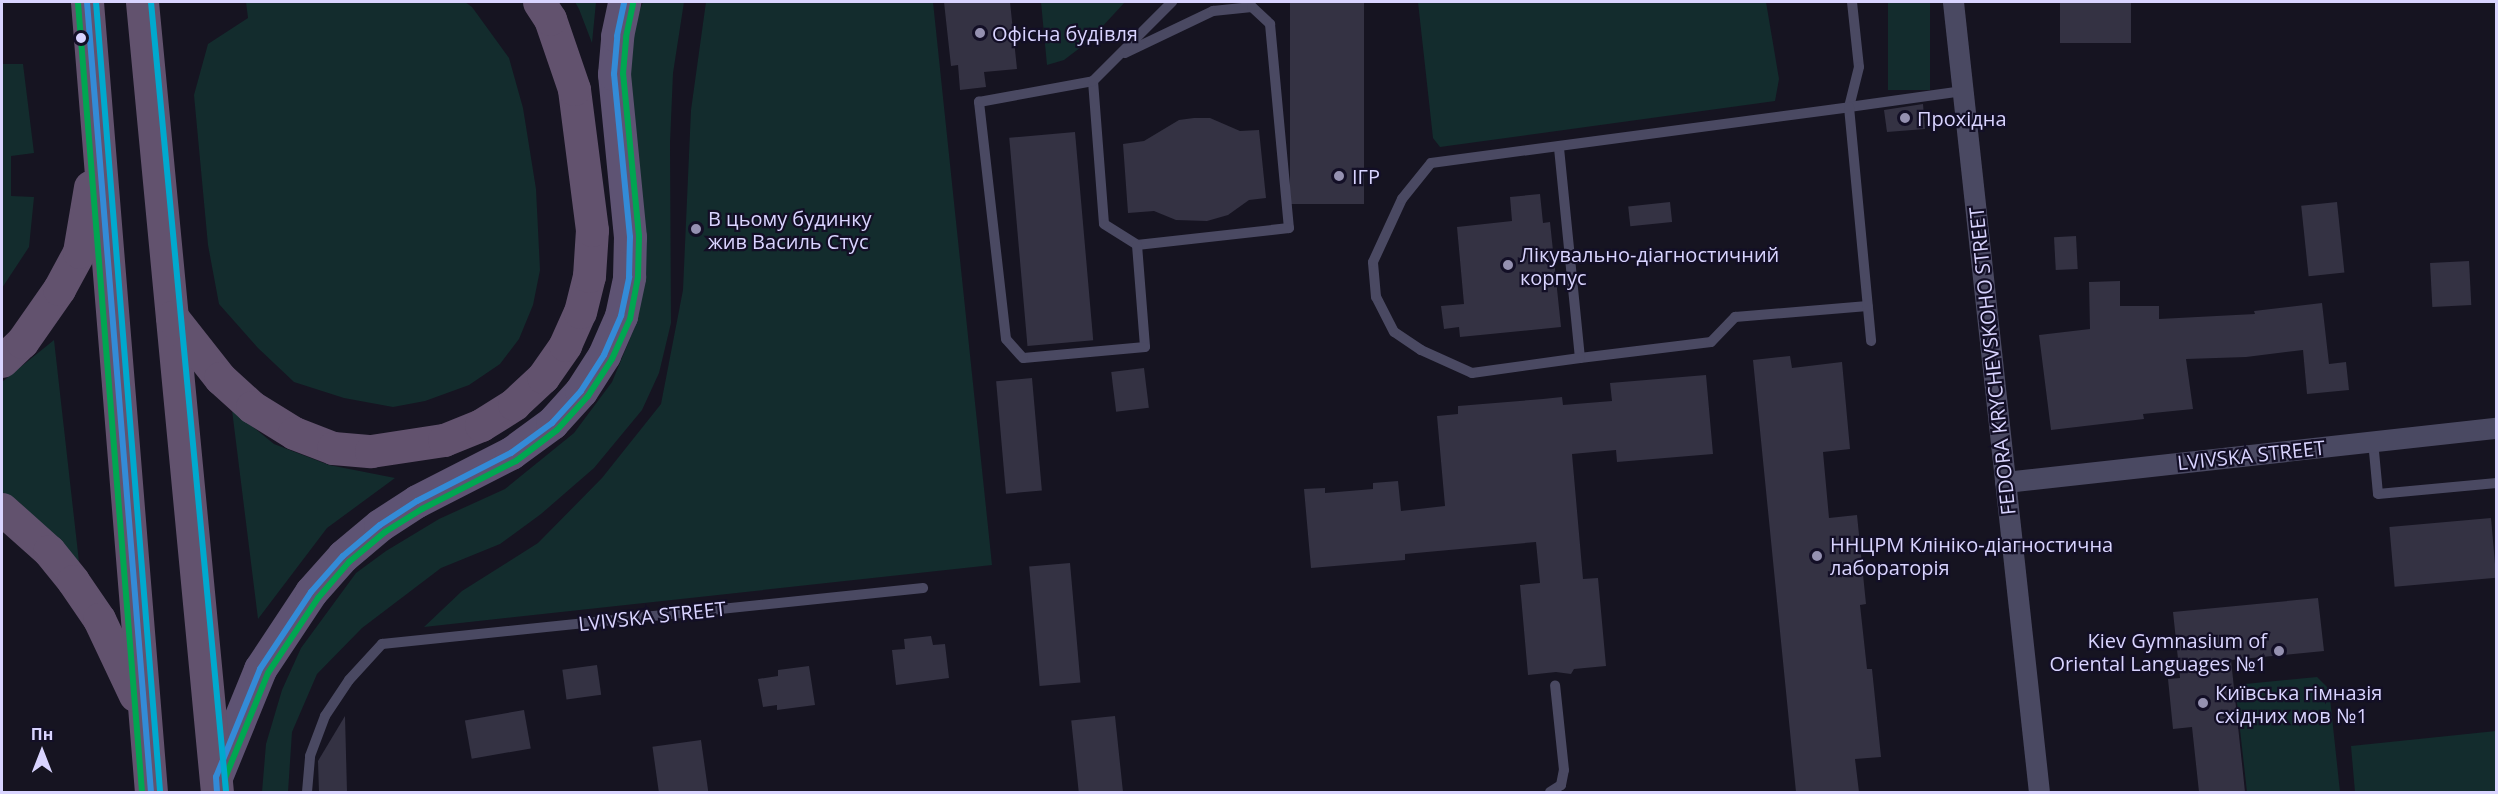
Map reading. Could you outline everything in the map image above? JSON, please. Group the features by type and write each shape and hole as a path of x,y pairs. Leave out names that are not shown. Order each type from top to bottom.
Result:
{"highway":[{"path":"87,2 151,792"},
{"path":"142,2 217,785"},
{"path":"172,316 220,378 252,407 294,433 333,448 371,451 444,440 481,425 514,404 543,377 565,345 580,312 590,276 592,230 574,89 554,30 539,2"},
{"path":"2,362 22,342 59,289 79,252 89,191 96,101"},
{"path":"2,509 49,551 99,619 144,718"}],"main road":[{"path":"217,785 260,669 317,585 343,556 380,525 417,501 511,453 552,423 581,391 604,355 621,316 629,277 630,237 614,74 617,36 624,2"}],"street":[{"name":"FEDORA KRYCHEVSKOHO STREET","path":"1953,2 2039,792"},
{"name":"LVIVSKA STREET","path":"2005,482 2496,428"}],"lane":[{"path":"1137,245 1144,346 1023,358 1006,339 979,102 1093,81 1172,2"},
{"path":"1852,2 1859,67 1849,107 1871,341"},
{"path":"1093,81 1104,224 1137,245 1289,228 1270,24 1252,7 1214,11 1119,56"},
{"path":"1868,306 1735,316 1711,342 1472,373 1421,350 1394,332 1376,297 1373,262 1402,199 1431,164 1963,91"},
{"path":"1559,148 1580,358"},
{"path":"2373,441 2378,494 2496,483"},
{"name":"LVIVSKA STREET","path":"307,792 310,756 325,716 349,680 382,644 923,588"},
{"path":"1550,792 1561,785 1564,770 1555,685"}],"green space":[{"path":"246,2 465,2 472,7 509,58 523,108 536,189 540,270 533,305 519,339 500,364 469,385 425,401 393,407 344,398 294,382 258,348 219,304 208,245 194,95 208,44 248,18"},
{"path":"575,2 596,2 592,43 579,9"},
{"path":"643,2 684,2 673,73 670,143 671,323 659,373 642,410 594,468 541,514 500,544 441,568 362,628 317,674 292,732 288,792 262,792 266,744 282,690 301,648 356,573 386,551 439,519 505,489 574,433 612,382 634,329 642,283 627,70 637,18"},
{"path":"706,2 933,2 992,565 424,627 462,591 538,543 602,478 661,404 683,290 691,110"},
{"path":"1041,2 1125,2 1089,41 1064,60 1047,65"},
{"path":"1418,2 1766,2 1779,79 1775,101 1440,147 1433,138"},
{"path":"1888,2 1930,2 1930,90 1888,90"},
{"path":"2,64 23,64 34,153 11,156 11,196 34,197 29,247 2,288"},
{"path":"54,340 79,562 19,502 2,492 2,382"},
{"path":"232,410 274,444 329,465 395,478 327,528 258,619"},
{"path":"2317,677 2329,689 2340,792 2247,792 2236,694 2245,684"},
{"path":"2496,731 2496,792 2355,792 2351,746"}],"building":[{"name":"Офісна будівля","path":"944,2 1010,2 1017,69 984,72 986,87 960,90 958,65 951,66"},
{"path":"1290,2 1364,2 1364,204 1290,204"},
{"path":"2060,2 2131,2 2131,43 2060,43"},
{"name":"Прохідна","path":"1923,104 1925,129 1887,132 1884,110"},
{"path":"1210,118 1240,131 1259,130 1266,198 1249,200 1228,215 1207,221 1176,220 1154,211 1128,213 1123,144 1144,141 1179,120"},
{"path":"1075,132 1093,340 1027,346 1009,138"},
{"name":"Лікувально-діагностичний корпус","path":"1540,194 1543,223 1550,222 1561,327 1460,337 1459,327 1444,329 1441,306 1464,304 1457,227 1512,221 1510,197"},
{"path":"1670,202 1672,222 1630,226 1628,206"},
{"path":"2337,202 2344,273 2309,276 2301,206"},
{"path":"2076,236 2078,269 2056,270 2054,237"},
{"path":"2469,261 2471,305 2432,307 2430,263"},
{"path":"2120,281 2120,306 2159,306 2159,319 2255,314 2254,311 2322,303 2329,364 2346,362 2349,390 2307,394 2303,350 2246,357 2186,359 2193,409 2143,414 2144,419 2051,430 2039,335 2090,329 2089,282"},
{"name":"ННЦРМ Клініко-діагностична лабораторія","path":"1790,356 1792,368 1842,362 1850,449 1823,452 1829,518 1857,515 1866,604 1860,605 1867,669 1872,669 1881,757 1855,759 1859,792 1796,792 1753,360"},
{"path":"1144,368 1149,408 1116,412 1111,372"},
{"path":"1706,375 1713,454 1617,462 1616,450 1572,454 1583,579 1598,578 1606,666 1574,669 1571,674 1556,672 1528,675 1520,585 1540,583 1536,542 1405,554 1405,560 1311,568 1304,489 1325,488 1325,493 1373,489 1373,483 1398,481 1401,511 1445,506 1437,416 1458,414 1458,406 1562,397 1563,405 1612,401 1610,383"},
{"path":"1032,378 1042,491 1006,494 996,381"},
{"path":"2491,518 2496,578 2395,587 2389,527"},
{"path":"1070,563 1080,683 1040,686 1029,567"},
{"name":"Київська гімназія східних мов №1","path":"2318,598 2324,651 2231,660 2245,792 2199,792 2192,727 2173,729 2168,679 2180,678 2173,612"},
{"path":"931,636 933,645 945,644 949,678 896,685 892,650 905,649 904,639"},
{"path":"597,665 601,695 567,700 562,670"},
{"path":"809,666 815,705 777,710 777,705 763,707 758,679 778,676 778,670"},
{"path":"524,710 531,748 472,759 465,720"},
{"path":"345,716 347,792 319,792 318,761"},
{"path":"1115,716 1123,792 1079,792 1071,721"},
{"path":"701,740 708,791 659,792 652,747"}],"transit line":[{"path":"87,2 151,792"},
{"path":"96,2 160,791"},
{"path":"151,2 226,791"},
{"path":"217,792 216,777 260,669 311,592 343,556 380,525 417,501 511,453 552,423 581,391 604,355 621,316 629,277 630,237 614,74 617,36 624,2"},
{"path":"78,3 142,792"},
{"path":"226,791 225,778 268,673 318,598 349,562 385,532 422,509 516,461 557,430 588,396 612,359 630,319 638,277 639,236 623,74 626,37 633,4"}],"place":[{"name":"Офісна будівля","path":"980,33"},
{"name":"Прохідна","path":"1905,118"},
{"name":"ІГР","path":"1339,176"},
{"name":"В цьому будинку жив Василь Стус","path":"696,229"},
{"name":"Лікувально-діагностичний корпус","path":"1508,265"},
{"name":"ННЦРМ Клініко-діагностична лабораторія","path":"1817,556"},
{"name":"Kiev Gymnasium of Oriental Languages №1","path":"2279,651"},
{"name":"Київська гімназія східних мов №1","path":"2203,703"}]}
